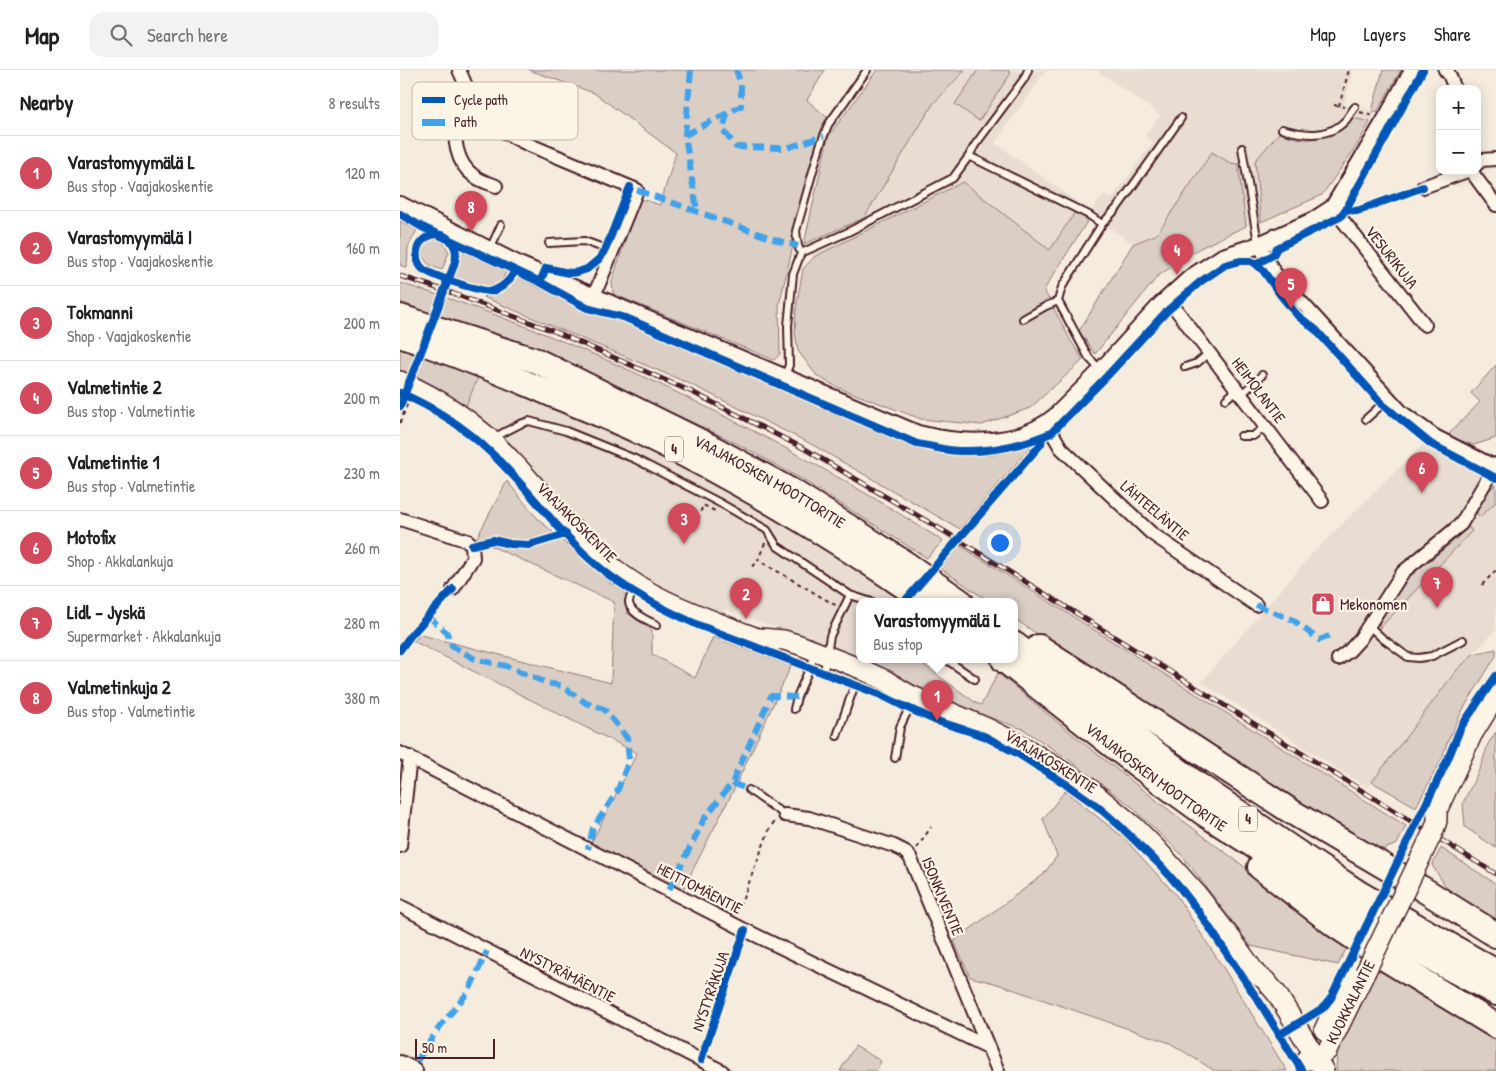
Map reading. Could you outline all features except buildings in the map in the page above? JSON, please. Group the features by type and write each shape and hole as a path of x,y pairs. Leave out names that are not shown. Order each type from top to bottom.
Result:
{"highway":[{"name":"VAAJAKOSKEN MOOTTORITIE","path":"400,317 537,361 709,446 792,492 848,526 954,598"},
{"name":"VAAJAKOSKEN MOOTTORITIE","path":"400,335 513,377 637,431 688,456 786,510 839,542 921,598"},
{"path":"1018,634 1066,663 1292,812 1405,878 1496,936"},
{"name":"VAAJAKOSKEN MOOTTORITIE","path":"1018,647 1198,785 1360,894 1496,972"},
{"name":"VAAJAKOSKEN MOOTTORITIE","path":"1008,663 1125,755 1205,814 1412,948 1496,993"},
{"path":"1205,814 1227,839 1335,925 1386,959 1496,1026"}],"main road":[{"name":"VAAJAKOSKENTIE","path":"405,397 415,388 472,424 512,461 595,552 616,570 666,601 760,638 784,640 800,645 820,659 861,669 986,732 1021,745 1078,781 1135,826 1197,894 1232,938 1257,975 1265,980 1277,994 1314,1062"},
{"name":"KUOKKALANTIE","path":"1314,1062 1316,1045 1360,969 1405,878 1434,830 1437,821 1436,811 1447,787 1472,735 1496,696"}],"street":[{"path":"459,70 465,82"},
{"path":"400,205 527,268 918,434 955,441 999,440 1018,436 1047,424 1101,371 1168,298 1192,277 1222,257 1259,244 1313,221 1333,208 1385,121 1412,70"},
{"path":"1444,70 1449,74 1453,85"},
{"path":"456,140 457,152 465,168 475,177 496,186"},
{"path":"518,140 637,190 594,296"},
{"path":"1481,158 1496,159"},
{"path":"1423,187 1456,175"},
{"path":"1475,175 1496,205"},
{"name":"VESURIKUJA","path":"1333,208 1425,325"},
{"path":"1259,244 1265,259 1274,272 1389,398 1416,423 1435,436 1496,466 1461,524 1403,572 1369,626 1349,651 1338,659"},
{"name":"HEIMOLANTIE","path":"1168,298 1322,501"},
{"name":"LÄHTEELÄNTIE","path":"1047,424 1061,448 1151,533 1256,605"},
{"path":"400,519 468,541 472,545 473,558 452,589"},
{"path":"400,846 405,755"},
{"name":"HEITTOMÄENTIE","path":"405,755 734,924 988,1047"},
{"name":"ISONKIVENTIE","path":"785,815 809,818 894,846 904,851 910,857 998,1071"},
{"name":"NYSTYRÄMÄENTIE","path":"400,906 722,1071"},
{"path":"400,1064 414,1071"}],"lane":[{"path":"785,378 789,365 788,326 793,274 801,253 796,231 820,146 828,125 867,70"},
{"path":"801,253 869,222 953,178 1024,79 1028,70"},
{"path":"1282,129 1300,134 1326,132 1335,129 1344,122 1354,108"},
{"path":"1101,371 1090,358 1058,301 1062,287 1102,224 1118,208 1180,118"},
{"path":"1242,148 1259,244"},
{"path":"969,156 1089,215 1102,224"},
{"path":"489,250 501,225"},
{"path":"549,243 584,242 612,251"},
{"path":"1023,320 1058,301"},
{"path":"1185,367 1197,363 1210,352"},
{"path":"1226,399 1240,392 1262,375"},
{"path":"1366,419 1389,398"},
{"path":"493,442 497,436 529,421 566,430 635,459 722,504 767,530 777,546 850,596 857,598"},
{"path":"1241,436 1253,436 1266,426"},
{"path":"638,585 629,600 630,606 635,613 657,625"},
{"path":"794,709 797,697 820,659 850,596"},
{"path":"1369,626 1408,657 1432,656 1463,640"},
{"path":"952,663 975,678"},
{"path":"837,736 855,684"},
{"path":"895,758 900,727 912,696"},
{"path":"749,790 785,815"}],"path":[{"path":"1339,106 1349,70"},
{"path":"1334,105 1354,108 1385,121"},
{"path":"400,423 405,397"},
{"path":"688,524 695,527 703,506 719,513"},
{"path":"752,566 756,564 767,538"},
{"path":"758,560 844,610"},
{"path":"1482,585 1496,570"},
{"path":"734,924 771,825 785,815"},
{"path":"918,848 930,827"}],"shaded area":[{"path":"529,70 825,70 807,100 829,119 819,136 779,305 780,354 774,360 613,294 612,281 639,198 660,205 676,153 594,93 578,87 578,82 563,82"},
{"path":"877,70 965,70 933,104 864,218 804,244 828,137"},
{"path":"965,70 1046,70 995,143 1080,204 1050,250 962,182 814,257 804,244 864,218 933,104"},
{"path":"978,70 1007,70 1011,73 979,121 955,104"},
{"path":"1097,70 1353,70 1344,104 1377,112 1370,122 1353,118 1332,134 1304,139 1279,133 1255,161 1261,222 1246,226 1238,164 1230,163 1212,152 1157,234 1133,244 1091,215 1091,211 1104,194 1112,199 1153,142 1145,136 1160,115"},
{"path":"1383,70 1401,70 1377,112 1372,111"},
{"path":"1353,118 1370,122 1356,147 1322,195 1261,222 1255,161 1279,133 1302,139 1316,138 1337,130"},
{"path":"1212,152 1230,163 1238,164 1246,226 1200,248 1158,276 1095,354 1079,331 1133,244 1157,234"},
{"path":"963,182 1050,250 1075,212 1088,220 1044,290 1083,360 1030,408 982,425 921,419 839,388 817,376 798,351 795,332 796,308 803,269 814,257"},
{"path":"400,221 417,230 408,247 407,268 400,265"},
{"path":"435,238 443,242 449,252 442,270 428,263 421,249 428,240"},
{"path":"459,250 506,272 500,284 487,287 481,286 452,276 459,257"},
{"path":"517,277 587,311 620,319 916,449 959,456 993,455 1032,445 960,529 809,443 688,383 483,297 505,290"},
{"path":"400,283 518,323 633,372 690,399 801,456 866,493 943,541 927,558 798,477 734,442 571,365 400,302"},
{"path":"400,348 479,375 465,408 438,388 400,371"},
{"path":"1496,365 1496,438 1474,445 1447,436 1480,402 1471,393"},
{"path":"479,375 641,446 785,521 902,595 899,598 856,598 856,658 725,609 723,613 691,605 641,579 599,546 465,408"},
{"path":"1422,445 1496,482 1496,630 1456,671 1368,788 1201,682 1312,554"},
{"path":"507,481 536,517 611,584 625,592 627,613 652,630 652,654 695,678 713,637 791,666 734,789 679,897 588,849 637,753 413,641 421,635 611,683 614,602 476,539"},
{"path":"1496,485 1496,502 1480,517 1477,514 1481,502 1489,490"},
{"path":"1468,527 1472,531 1380,628 1379,619 1412,571 1432,559 1456,539 1463,529"},
{"path":"959,545 1406,826 1397,844 1382,850 1338,830 1216,756 1018,621 1018,598 984,598 940,568"},
{"path":"1496,649 1496,656 1462,711 1442,758 1416,807 1372,782 1456,671 1473,654"},
{"path":"874,663 921,663 981,705 998,673 1171,811 1349,943 1338,965 1251,946 1181,854 1131,806 1068,759 1023,729 991,718 903,680"},
{"path":"1496,732 1496,848 1465,827 1463,803 1481,766 1488,744"},
{"path":"1065,791 1123,837 1176,895 1287,1071 1215,1071 1170,1043 994,983 970,977 954,941 1043,875 1057,856 1043,819"},
{"path":"1441,848 1496,884 1496,920 1448,890 1432,865"},
{"path":"1380,964 1496,1033 1496,1071 1336,1071 1337,1054 1348,1026"},
{"path":"855,1046 881,1061 876,1071 840,1071"}],"railway":[{"path":"400,276 556,332 692,392 805,449 947,533 1496,874"}],"marked path":[{"path":"691,70 685,135 697,211"},
{"path":"685,135 741,106 741,84 736,70"},
{"path":"727,114 723,130 736,147 787,148 824,136"},
{"path":"637,190 779,241 798,246"},
{"path":"1256,605 1293,620 1319,640 1330,636"},
{"path":"428,616 447,633 452,646 475,659 506,666 547,683 562,686 586,703 604,709 627,738 629,760 617,792 593,828 588,849"},
{"path":"669,890 704,819 732,783 771,696 797,697"},
{"path":"732,783 749,790"},
{"path":"417,1061 438,1029 469,991 487,951"}],"cycle path":[{"path":"1256,264 1273,255 1277,248 1340,217 1423,70"},
{"path":"540,282 546,268 569,273 578,272 587,269 599,259 606,248 630,187"},
{"path":"1346,209 1357,211 1423,187"},
{"path":"400,214 422,227 540,282 587,308 626,318 917,444 955,451 1006,447 1051,433 1167,311 1200,282 1225,265 1240,261 1251,261 1262,269 1298,316 1316,330 1382,404 1431,444 1496,478"},
{"path":"400,406 445,287 447,283 449,278 453,268 456,259 454,245 444,236 439,234 432,235 420,243 417,253 421,267 444,279 456,283 493,291 506,283 515,271"},
{"path":"400,393 424,404 469,433 503,465 584,554 610,576 634,592 698,625 881,695 937,721 984,736 1020,755 1097,806 1161,866 1199,912 1260,1003 1302,1071"},
{"path":"907,598 1041,444 1042,437"},
{"path":"472,545 493,540 510,544 529,545 566,534"},
{"path":"400,650 411,635 453,589"},
{"path":"1279,1035 1323,1008 1331,998 1447,761 1461,727 1496,676"},
{"name":"NYSTYRÄKUJA","path":"701,1060 745,930"}],"place":[{"name":"Valmetinkuja 2","path":"471,232"},
{"name":"Valmetintie 2","path":"1177,275"},
{"name":"Valmetintie 1","path":"1291,309"},
{"name":"Motofix","path":"1422,493"},
{"name":"Tokmanni","path":"684,544"},
{"name":"Mekonomen","path":"1323,604"},
{"name":"Lidl - Jyskä","path":"1437,608"},
{"name":"Varastomyymälä I","path":"746,619"},
{"name":"Varastomyymälä L","path":"937,721"}]}
